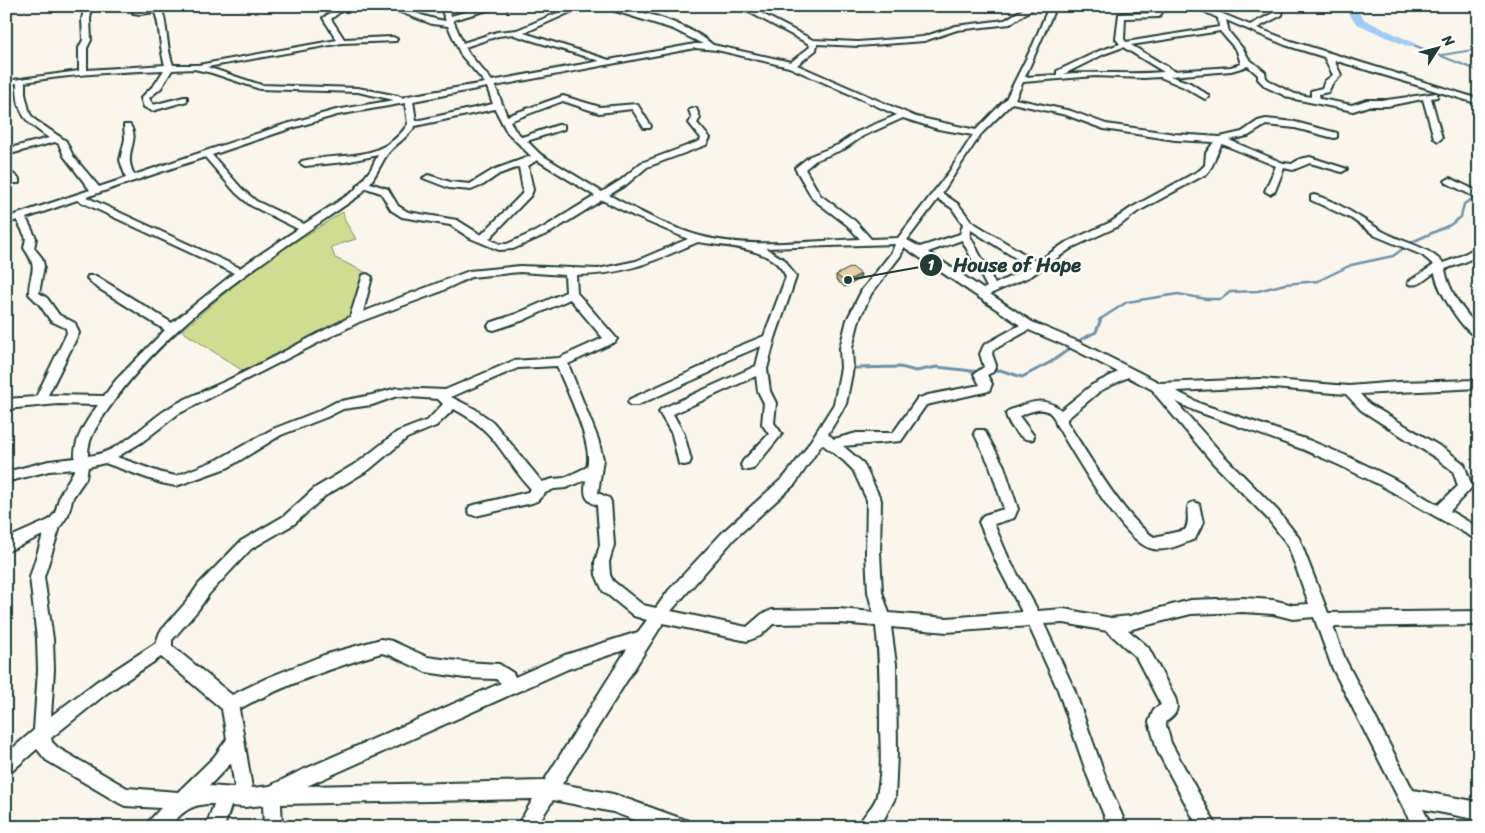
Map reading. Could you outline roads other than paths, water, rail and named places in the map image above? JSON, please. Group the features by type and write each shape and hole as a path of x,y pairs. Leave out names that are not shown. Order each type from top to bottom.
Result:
{"street":[{"path":"6,10 8,6"},
{"path":"83,73 84,48 87,40 86,19 89,6"},
{"path":"135,6 138,12 176,6"},
{"path":"342,41 327,18 345,6"},
{"path":"387,6 435,22 450,21 495,6"},
{"path":"443,6 465,55 490,84 510,130 522,140 533,159 637,214 697,239 752,247 901,241 919,250 1028,325 1075,345 1154,386 1219,416 1331,456 1386,482 1440,513 1476,530"},
{"path":"500,6 511,6"},
{"path":"461,46 497,34 517,33 581,6"},
{"path":"602,6 678,28 703,40 710,47"},
{"path":"741,6 812,42 858,44 924,39 956,28 1007,22 1034,6"},
{"path":"526,827 643,638 674,595 730,534 790,480 804,463 840,404 847,368 846,348 853,320 866,292 897,253 901,241 953,173 978,133 1010,100 1038,45 1053,6"},
{"path":"1163,6 1156,15 1122,16 1120,39 1125,45 1171,73"},
{"path":"1196,6 1250,30 1479,102"},
{"path":"1250,30 1260,22 1279,13 1273,6"},
{"path":"1472,6 1479,10"},
{"path":"158,10 163,27 161,40 164,54 170,67"},
{"path":"1222,17 1222,28 1240,48 1246,61 1262,74 1262,78 1269,84 1293,96 1357,108 1367,103 1387,103 1451,94"},
{"path":"1052,77 1116,47 1222,28"},
{"path":"517,33 608,62"},
{"path":"194,67 342,41 393,39"},
{"path":"792,65 813,48 812,42"},
{"path":"6,221 80,198 318,117 365,106 689,47 710,47 792,65 829,80 902,115 938,126 978,133"},
{"path":"1317,101 1314,93 1325,90 1328,83 1337,75 1328,56"},
{"path":"1021,80 1096,74 1152,75 1236,68 1245,65 1246,61"},
{"path":"170,67 158,86 145,98 147,105 152,108 159,107 184,99"},
{"path":"6,83 83,73 194,67 206,68 260,87 358,90 405,99"},
{"path":"1152,75 1182,82 1205,97"},
{"path":"21,80 21,94 26,115 32,122 58,138 92,187 99,191"},
{"path":"1428,96 1426,97 1438,138"},
{"path":"505,120 563,98 599,110 634,106 647,126"},
{"path":"405,99 412,124"},
{"path":"1010,100 1068,113 1104,126 1175,137 1220,140 1245,134 1261,123 1266,122 1295,126 1334,135"},
{"path":"498,106 412,124 404,136 385,151 375,170 357,193 241,272 173,329 133,369 106,401 91,424 81,450 82,469 79,478 67,495 61,515 54,524 37,577 46,662 42,733 44,746 52,754 125,796 179,801 207,795 245,798 272,795 549,790 612,803 682,827"},
{"path":"364,184 385,191 394,208 405,215 453,222 474,236 499,247 509,247 537,236 624,182 644,166 671,153 704,143 706,138 693,123 696,118 694,110"},
{"path":"867,241 851,223 816,197 800,168 813,158 841,147 860,134 902,115"},
{"path":"522,140 561,127"},
{"path":"126,128 130,131 130,137 125,160 131,180"},
{"path":"6,152 58,138"},
{"path":"1220,140 1281,165 1293,167 1302,161 1310,160 1342,169"},
{"path":"981,294 1027,274 1069,245 1114,224 1134,210 1203,172 1209,166 1211,153 1220,140"},
{"path":"305,163 346,159 385,151"},
{"path":"207,154 239,191 253,203 306,229"},
{"path":"428,178 449,185 471,186 480,184 496,172 533,159"},
{"path":"483,239 526,195 528,186 523,165 533,159"},
{"path":"1270,191 1281,165"},
{"path":"6,171 16,181"},
{"path":"1450,181 1476,194"},
{"path":"937,194 955,206 968,224 1037,267"},
{"path":"80,198 241,272"},
{"path":"1314,198 1355,217 1380,234 1426,253 1439,264 1441,277 1462,318 1479,334"},
{"path":"20,216 31,238 29,248 39,262 37,277 33,284 34,294 55,318 71,326 73,333 40,400"},
{"path":"968,224 965,236 993,289"},
{"path":"919,250 965,236"},
{"path":"6,477 49,466 105,458 137,439 174,411 354,320 469,274 520,269 598,272 639,264 697,239"},
{"path":"748,464 776,434 768,424 770,403 764,391 761,369 768,338 791,276 789,270 776,257 752,247"},
{"path":"1413,282 1423,278 1430,271 1461,260 1479,249"},
{"path":"105,458 161,478 176,481 224,463 277,432 323,414 340,405 372,400 397,392 447,394 518,364 561,362 611,339 572,294 571,272"},
{"path":"354,320 367,277"},
{"path":"92,278 98,284 173,329"},
{"path":"494,326 520,317 572,294"},
{"path":"834,444 860,437 896,438 922,401 932,398 945,398 958,393 985,388 986,384 980,374 989,369 990,365 986,354 988,348 1028,325"},
{"path":"634,402 706,370 724,357 768,338"},
{"path":"561,362 592,439 596,459 591,494 594,498 604,502 607,545 602,562 603,574 608,586 639,610 746,634 754,633 759,629 760,623 772,617 838,616 947,625 1064,616 1111,625 1130,623 1191,607 1243,605 1273,607 1293,612 1321,615 1479,618"},
{"path":"684,460 678,434 665,412 761,369"},
{"path":"1061,417 1096,388 1129,372"},
{"path":"1154,386 1261,383 1349,390 1398,386 1479,384"},
{"path":"1154,386 1218,459 1290,535 1338,662 1423,827"},
{"path":"1349,390 1365,407 1414,439 1442,454 1459,468 1466,487 1440,513"},
{"path":"435,395 478,416 494,429 540,489"},
{"path":"6,404 40,400 106,401"},
{"path":"6,765 42,733 130,667 163,647 165,636 193,606 204,589 246,545 289,520 320,492 365,465 402,435 432,423 452,403"},
{"path":"1028,436 1012,414 1040,404 1048,405 1061,417 1061,423 1089,468 1125,516 1147,541 1154,543 1190,535 1196,523 1194,508"},
{"path":"980,433 997,466 1011,509 1009,514 989,519 986,522 1003,562 1034,619 1066,689 1096,777 1118,827"},
{"path":"821,436 834,444 858,467 874,500 873,553 875,592 883,620 888,664 890,753 886,798 878,813 867,827"},
{"path":"475,510 532,498 540,489 566,482 593,470"},
{"path":"6,546 54,524"},
{"path":"1111,625 1142,652 1169,704 1167,712 1160,715 1157,722 1164,746 1208,827"},
{"path":"272,795 304,778 565,663 613,646 643,638"},
{"path":"230,705 273,683 324,663 380,646 392,648 426,664 464,670 499,672 507,678 510,687"},
{"path":"163,647 230,705 245,798"},
{"path":"155,827 220,762 236,741"},
{"path":"272,795 273,827"},
{"path":"215,827 226,797"},
{"path":"1406,797 1479,811"}],"waterway":[{"path":"1347,6 1361,22 1411,44"},
{"path":"1411,44 1479,71"},
{"path":"1442,55 1479,49"},
{"path":"1099,320 1127,302 1178,294 1206,299 1221,299 1230,292 1258,291 1285,284 1318,281 1351,265 1393,256 1412,242 1450,225 1461,217 1464,204 1478,195"},
{"path":"1076,342 1096,332 1101,319"},
{"path":"990,372 1000,370 1022,377 1051,362 1072,347"},
{"path":"856,368 900,367 916,371 937,367 981,372"}],"place":[{"name":"House of Hope","path":"848,280"}]}
